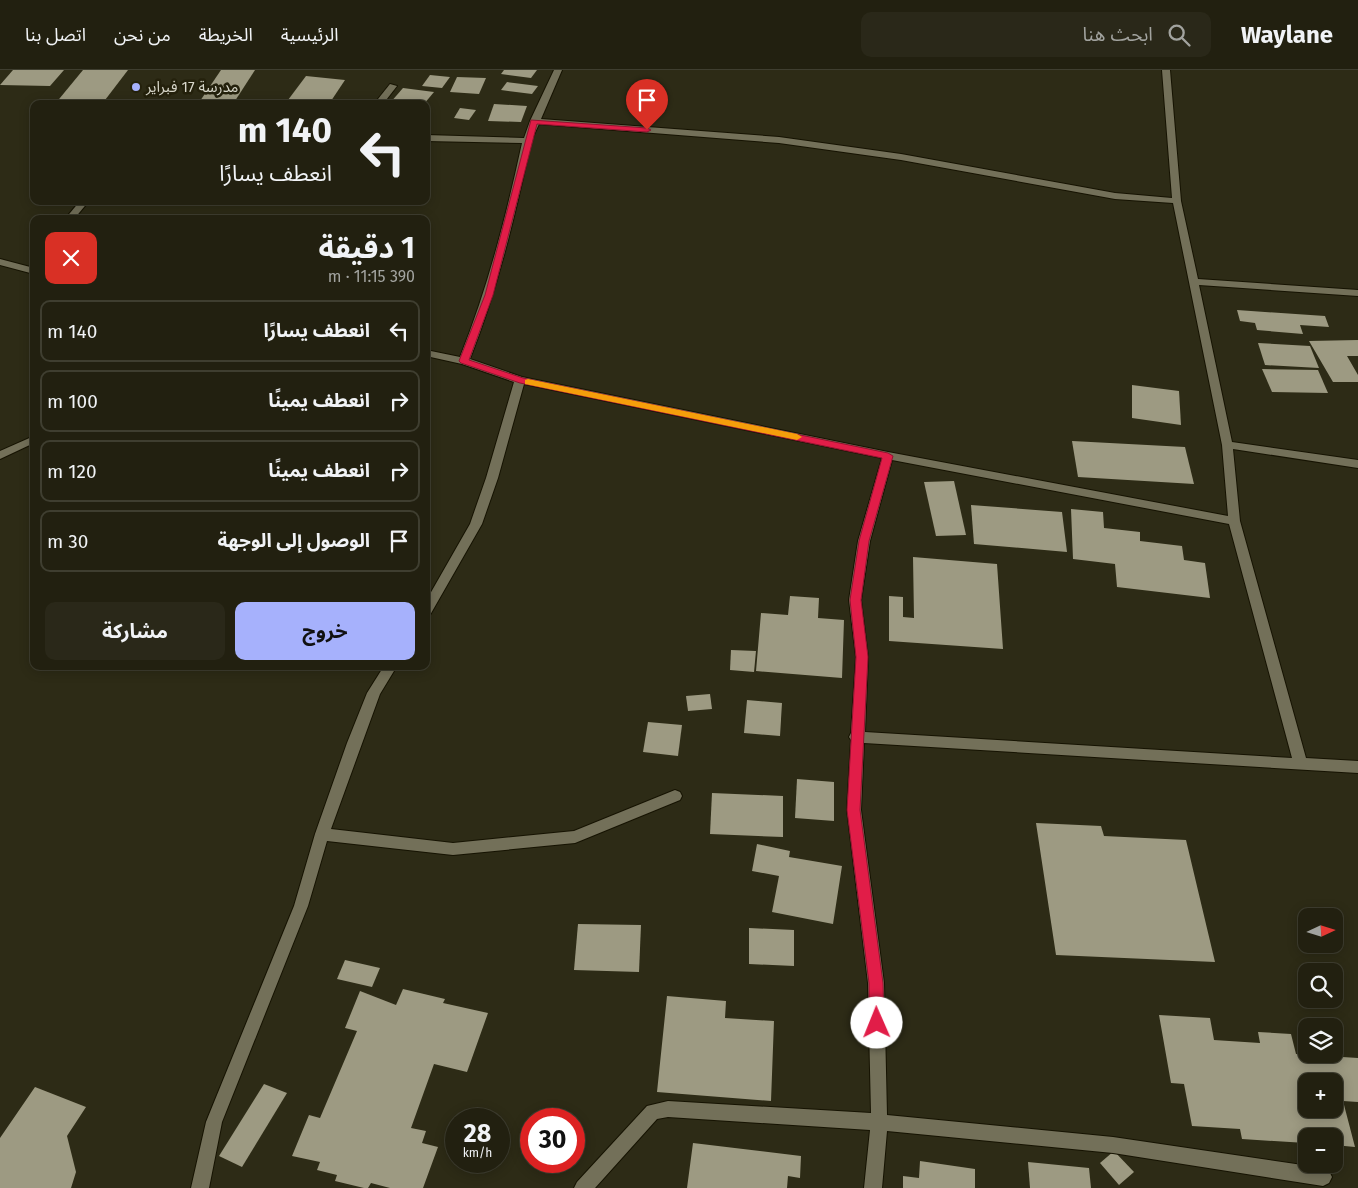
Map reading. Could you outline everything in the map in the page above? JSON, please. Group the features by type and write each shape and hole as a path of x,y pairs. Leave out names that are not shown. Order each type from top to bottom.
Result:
{"street":[{"path":"464,361 485,308 511,216 527,141 534,121 558,70"},
{"path":"1166,70 1177,201 1227,445 1234,521 1301,764"},
{"path":"381,100 393,86"},
{"path":"534,121 778,140 902,157 1114,196 1177,201"},
{"path":"430,138 527,141"},
{"path":"73,215 81,205"},
{"path":"0,262 29,270"},
{"path":"1193,282 1358,293"},
{"path":"430,354 464,361 520,380 888,456 1234,521"},
{"path":"430,605 476,524 492,478 520,380"},
{"path":"0,455 30,441"},
{"path":"1227,445 1358,464"},
{"path":"873,1188 879,1122 876,983 854,810 856,736 862,657 855,600 864,541 888,456"},
{"path":"200,1188 214,1122 301,906 322,834 354,743 374,693 388,670"},
{"path":"856,736 1358,767"},
{"path":"322,834 453,849 575,837 675,796"},
{"path":"583,1188 653,1112 668,1109 879,1122 1113,1144 1323,1177"}],"building":[{"path":"13,70 64,70 50,86 0,85"},
{"path":"83,70 128,70 105,100 58,100"},
{"path":"221,70 255,70 236,100 201,100"},
{"path":"504,70 537,70 531,78 501,74"},
{"path":"430,75 450,77 442,88 422,86"},
{"path":"306,76 345,80 332,100 288,100"},
{"path":"457,77 486,78 479,94 450,92"},
{"path":"507,82 538,86 532,94 501,90"},
{"path":"403,88 434,92 427,100 393,100"},
{"path":"494,104 527,106 521,122 488,121"},
{"path":"460,108 476,110 469,120 454,118"},
{"path":"1237,310 1325,316 1329,327 1300,325 1303,334 1257,330 1255,323 1240,321"},
{"path":"1358,340 1358,356 1347,356 1358,375 1358,382 1333,382 1309,341"},
{"path":"1258,343 1310,346 1319,368 1265,365"},
{"path":"1262,369 1318,370 1328,393 1272,392"},
{"path":"1132,385 1179,391 1181,425 1132,418"},
{"path":"1072,441 1185,447 1194,484 1078,477"},
{"path":"954,481 966,535 936,536 924,482"},
{"path":"971,505 1062,512 1067,552 974,544"},
{"path":"1071,509 1103,512 1104,528 1140,532 1140,541 1182,546 1184,560 1205,563 1210,598 1117,587 1115,564 1073,559"},
{"path":"913,557 997,564 1003,649 889,641 889,596 903,597 903,617 914,618"},
{"path":"790,596 819,598 818,618 844,620 842,678 756,671 761,613 788,615"},
{"path":"731,650 756,651 754,672 730,670"},
{"path":"710,694 712,709 688,711 686,696"},
{"path":"747,700 782,703 780,736 744,733"},
{"path":"648,722 682,725 678,756 643,752"},
{"path":"797,779 834,782 834,821 795,818"},
{"path":"712,793 783,796 783,837 710,834"},
{"path":"1036,823 1101,826 1104,836 1186,840 1215,962 1056,955"},
{"path":"757,844 790,851 789,857 842,866 833,924 772,912 779,876 752,871"},
{"path":"578,924 641,925 639,972 574,970"},
{"path":"749,928 794,930 794,966 749,964"},
{"path":"345,960 380,968 372,987 337,979"},
{"path":"403,989 445,999 443,1003 488,1013 467,1072 434,1064 411,1128 426,1131 422,1143 438,1147 423,1188 390,1188 371,1183 368,1188 364,1188 335,1181 337,1175 317,1170 320,1162 292,1156 309,1115 320,1118 357,1031 345,1028 360,991 396,1005"},
{"path":"667,996 726,1001 725,1018 774,1021 771,1101 657,1092"},
{"path":"1159,1015 1210,1018 1214,1040 1260,1043 1258,1032 1291,1034 1296,1054 1298,1054 1298,1063 1343,1063 1343,1057 1358,1058 1358,1102 1343,1101 1355,1147 1343,1146 1343,1128 1298,1128 1298,1142 1242,1139 1240,1129 1192,1126 1184,1084 1171,1083"},
{"path":"264,1084 287,1093 242,1167 219,1156"},
{"path":"35,1087 86,1107 67,1136 76,1172 71,1188 0,1188 0,1138"},
{"path":"693,1143 801,1156 800,1178 788,1176 787,1188 687,1188"},
{"path":"1114,1151 1134,1172 1119,1185 1100,1163"},
{"path":"920,1161 975,1169 975,1188 903,1188 903,1176 919,1178"},
{"path":"1028,1162 1089,1168 1091,1188 1030,1188"}],"slow traffic":[{"path":"528,382 797,437"}],"place":[{"name":"مدرسة 17 فبراير","path":"136,87"}],"route":[{"path":"647,130 534,121 527,141 511,216 489,295 464,361 520,380 888,456 864,541 855,600 862,657 856,736 854,810 876,983 877,1023"}]}
